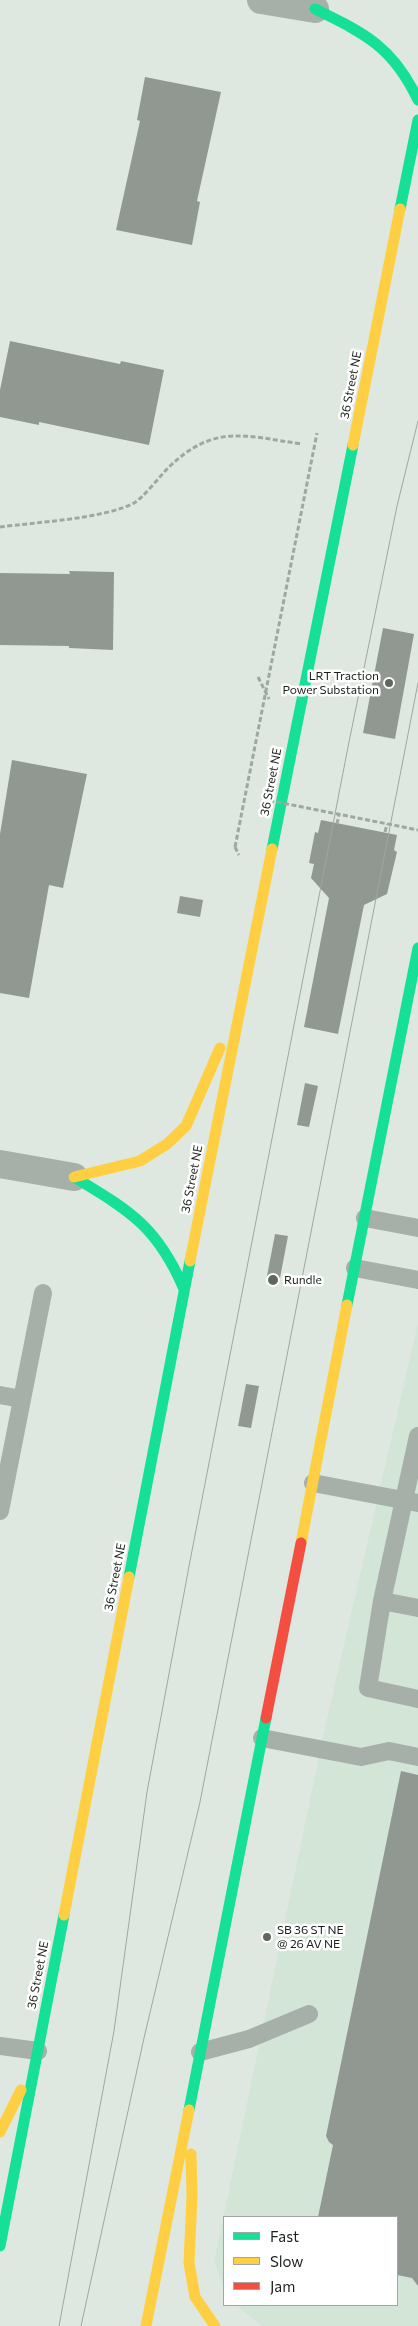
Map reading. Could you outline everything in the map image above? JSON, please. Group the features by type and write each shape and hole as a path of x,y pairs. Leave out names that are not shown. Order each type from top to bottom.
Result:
{"main road":[{"path":"323,6 388,50 400,66 418,100"},
{"name":"36 Street NE","path":"0,2246 184,1289 418,120"},
{"path":"146,2326 418,948"},
{"path":"74,1178 140,1161 167,1144 186,1126 242,1000"},
{"path":"74,1178 128,1210 154,1237 175,1267 184,1289"},
{"path":"0,2132 36,2056"},
{"path":"189,2107 192,2196 189,2228 190,2262 195,2297 215,2326"}],"street":[{"path":"261,0 323,6"},
{"path":"0,1164 74,1178"}],"lane":[{"path":"365,1218 418,1228"},
{"path":"355,1268 418,1280"},
{"path":"0,1511 43,1293"},
{"path":"0,1394 22,1399"},
{"path":"418,1436 411,1502 382,1601 368,1688 418,1699"},
{"path":"312,1483 411,1502"},
{"path":"382,1601 418,1608"},
{"path":"262,1738 361,1757 389,1751 418,1757"},
{"path":"200,2052 249,2039 308,2014"},
{"path":"0,2046 36,2056"}],"path":[{"path":"235,847 317,433"},
{"path":"0,527 107,512 136,502 186,450 206,441 232,434 302,444"},
{"path":"262,799 418,830"},
{"path":"337,824 339,814"},
{"path":"385,832 387,824"}],"shaded area":[{"path":"418,1323 418,2326 262,2326 237,2306 398,2306 398,2216 224,2216 326,1723"},
{"path":"223,2219 223,2284 214,2262"}],"building":[{"path":"145,77 221,92 197,201 200,202 192,245 116,230 140,121 137,120"},
{"path":"10,341 120,364 121,361 164,370 149,445 39,422 39,425 0,417 0,390"},
{"path":"69,571 114,572 113,650 69,648 69,646 0,645 0,573 70,574"},
{"name":"LRT Traction Power Substation","path":"383,628 414,634 395,739 363,733"},
{"path":"12,760 87,774 63,888 49,885 29,998 0,993 0,834"},
{"path":"321,820 397,835 394,850 397,852 387,894 364,905 338,1034 304,1027 329,898 311,878 314,864 309,863 315,832 318,833"},
{"path":"180,896 203,900 200,917 177,913"},
{"path":"305,1083 318,1086 309,1127 297,1125"},
{"path":"275,1234 288,1236 280,1278 267,1276"},
{"path":"246,1384 259,1386 251,1428 238,1426"},
{"path":"401,1771 418,1775 418,2286 412,2278 398,2275 398,2216 318,2216 333,2145 326,2136"}],"tram line":[{"path":"59,2326 114,2031 147,1792 190,1561 348,747 397,506 418,421"},
{"path":"81,2326 144,2038 200,1802 418,683"}],"traffic: fast":[{"path":"315,9 349,26 376,44 399,67 418,100"},
{"path":"400,209 418,120"},
{"path":"272,849 353,445"},
{"path":"347,1305 418,948"},
{"path":"74,1177 111,1200 140,1222 163,1250 174,1267 184,1289"},
{"path":"129,1577 190,1261"},
{"path":"189,2110 266,1718"},
{"path":"0,2246 64,1915"}],"traffic: slow":[{"path":"353,445 400,209"},
{"path":"190,1261 272,849"},
{"path":"74,1177 140,1161 167,1144 186,1126 220,1048"},
{"path":"301,1543 347,1305"},
{"path":"64,1915 129,1577"},
{"path":"0,2132 21,2090"},
{"path":"146,2326 189,2110"},
{"path":"191,2154 192,2196 189,2263 195,2297 215,2326"}],"traffic: jam":[{"path":"266,1718 301,1543"}],"place":[{"name":"LRT Traction Power Substation","path":"389,683"},
{"name":"Rundle","path":"273,1280"},
{"name":"SB 36 ST NE @ 26 AV NE","path":"267,1937"}]}
